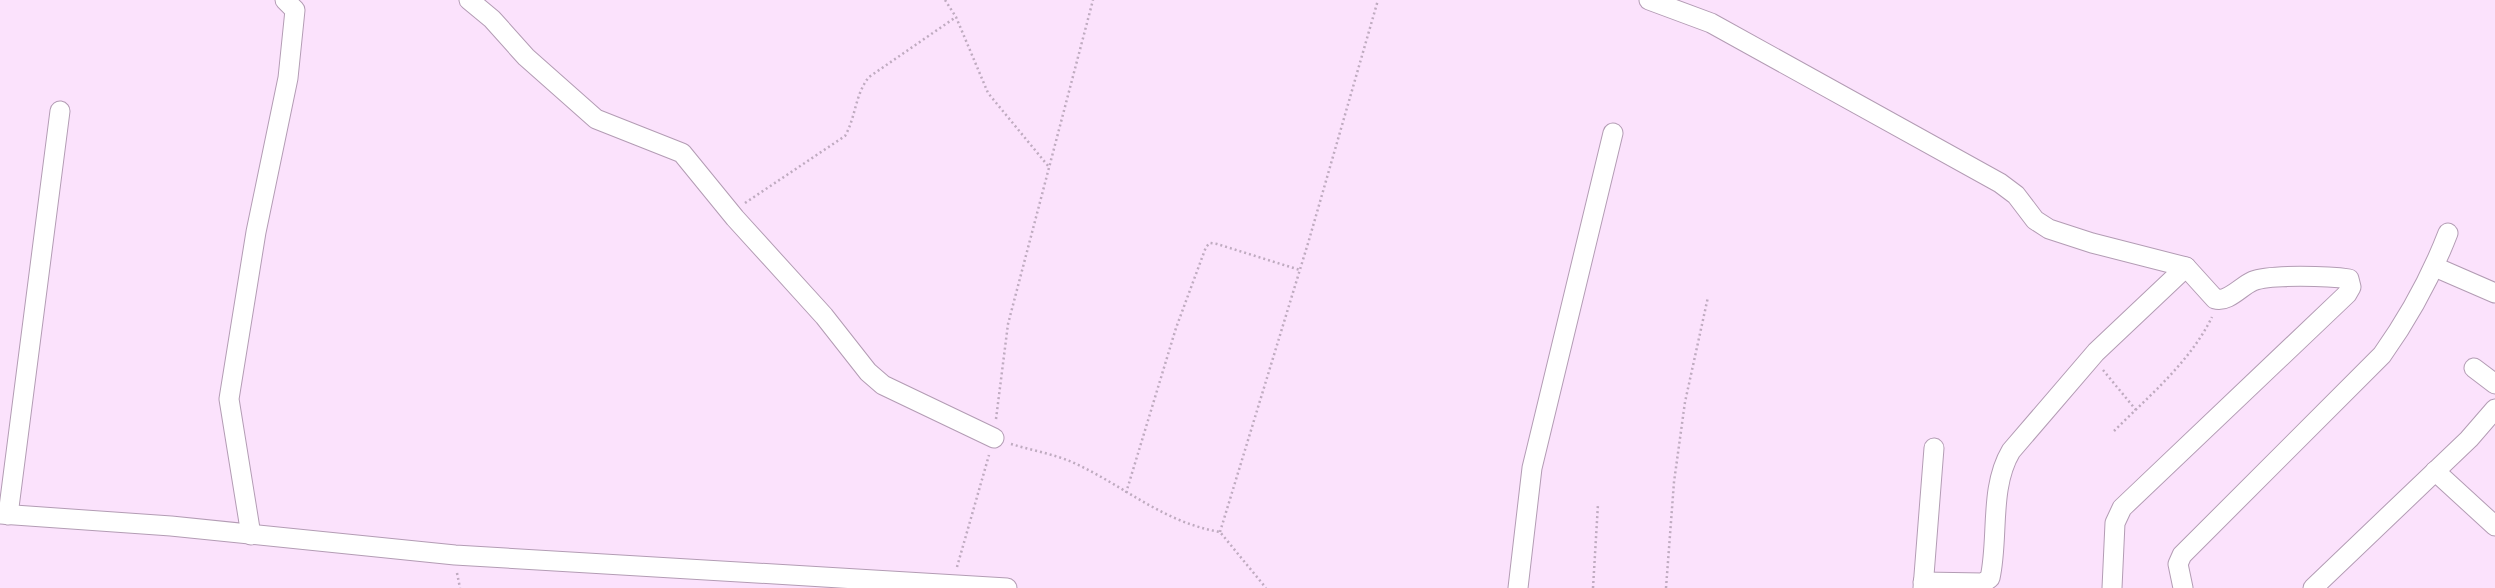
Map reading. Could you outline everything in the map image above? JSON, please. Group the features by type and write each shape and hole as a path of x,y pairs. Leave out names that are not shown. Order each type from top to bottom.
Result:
{"street":[{"path":"251,535 229,399 256,232 288,78 295,10 285,0"},
{"path":"469,0 492,19 526,57 596,119 682,154 731,212 824,316 868,372 906,398 994,438"},
{"path":"1649,0 1711,23 2000,183 2016,195 2036,220 2048,229 2092,243 2186,267 2208,292 2219,300 2254,281 2271,277 2343,278 2349,280 2351,287 2347,294 2122,508 2115,523 2112,588"},
{"path":"60,111 4,514 106,520 455,555 953,583 972,586 1007,588"},
{"path":"1518,588 1532,468 1613,133"},
{"path":"2183,588 2178,564 2182,555 2382,355 2404,324 2435,267 2448,233"},
{"path":"1934,448 1923,585 1983,583 1990,578 1999,493 2008,457 2018,440 2092,356 2186,267"},
{"path":"2435,267 2495,293"},
{"path":"2474,368 2495,384"},
{"path":"2312,588 2469,439 2495,409"},
{"path":"2435,472 2495,526"}],"path":[{"path":"945,0 956,17 988,93 1049,168"},
{"path":"953,583 979,483 994,438 1008,324 1092,0"},
{"path":"1220,532 1300,270 1378,0"},
{"path":"731,212 845,136 852,125 861,86 869,77 956,17"},
{"path":"1126,493 1176,328 1206,248 1210,243 1217,244 1300,270"},
{"path":"1666,588 1674,482 1685,402 1708,297"},
{"path":"2114,431 2169,377 2209,323 2219,300"},
{"path":"2092,356 2136,410"},
{"path":"994,438 1072,462 1174,519 1196,528 1220,532 1266,588"},
{"path":"1593,588 1598,504"}]}
